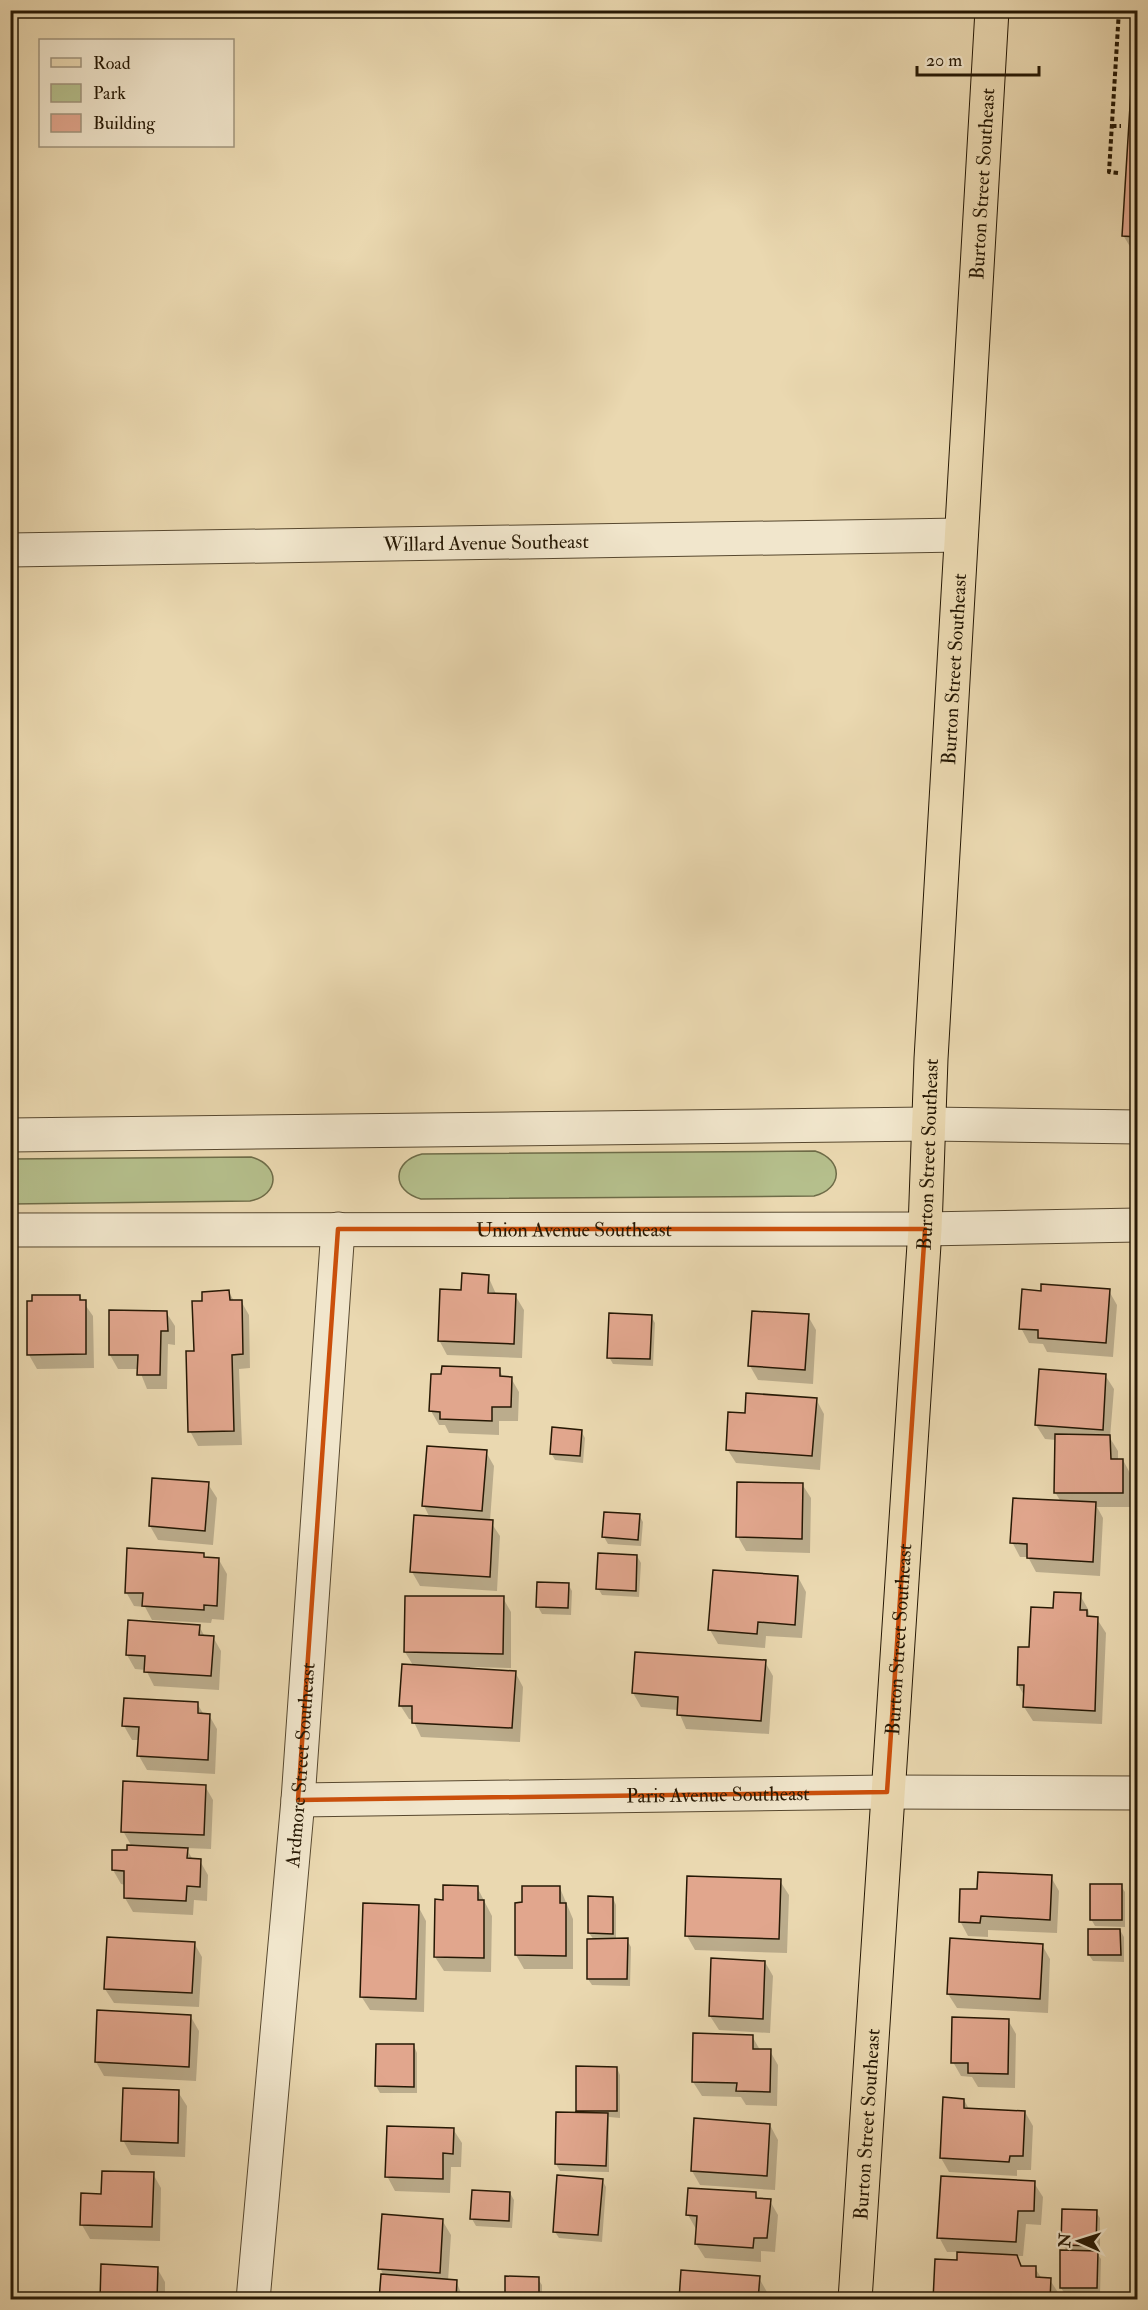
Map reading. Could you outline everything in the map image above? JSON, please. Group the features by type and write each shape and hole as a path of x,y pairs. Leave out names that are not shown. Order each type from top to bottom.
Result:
{"main road":[{"name":"Burton Street Southeast","path":"855,2300 924,1229 928,1124 992,10"}],"street":[{"name":"Willard Avenue Southeast","path":"10,550 961,535"},
{"path":"10,1135 928,1124 1137,1127"},
{"name":"Union Avenue Southeast","path":"10,1230 924,1229 1137,1226"},
{"name":"Ardmore Street Southeast","path":"253,2300 298,1800 338,1229"},
{"name":"Paris Avenue Southeast","path":"298,1800 887,1792 1137,1793"}],"path":[{"path":"1118,173 1109,172 1119,10"},
{"path":"1112,126 1121,126"}],"highlighted area":[{"path":"338,1229 925,1229 887,1792 298,1800"}],"green space":[{"path":"815,1151 831,1161 836,1174 835,1181 830,1187 814,1196 421,1199 404,1190 399,1176 405,1163 422,1154"},
{"path":"251,1157 268,1166 273,1180 267,1193 250,1201 11,1204 11,1159"}],"building":[{"path":"1134,41 1138,41 1138,237 1122,236"},
{"path":"462,1273 489,1275 488,1293 516,1294 514,1344 438,1341 440,1289 461,1290"},
{"path":"1041,1284 1110,1289 1106,1343 1038,1338 1038,1330 1019,1329 1022,1289 1041,1291"},
{"path":"229,1290 230,1300 242,1300 243,1354 232,1355 234,1431 188,1432 186,1351 194,1351 192,1301 202,1301 202,1292"},
{"path":"32,1295 80,1295 80,1300 86,1300 86,1354 27,1355 27,1301 32,1301"},
{"path":"109,1310 167,1311 168,1331 161,1331 160,1375 137,1375 138,1355 109,1355"},
{"path":"752,1311 809,1314 805,1370 748,1366"},
{"path":"609,1313 652,1315 650,1359 607,1358"},
{"path":"442,1366 500,1368 500,1376 512,1377 511,1407 492,1407 492,1421 440,1419 440,1412 429,1411 431,1374 441,1374"},
{"path":"1039,1369 1106,1374 1103,1430 1035,1425"},
{"path":"746,1393 817,1398 812,1456 726,1450 728,1412 745,1413"},
{"path":"552,1427 582,1430 580,1456 550,1454"},
{"path":"1055,1434 1110,1435 1111,1459 1123,1459 1123,1493 1054,1493"},
{"path":"427,1446 487,1450 482,1511 422,1506"},
{"path":"152,1478 209,1482 205,1531 149,1526"},
{"path":"737,1482 803,1483 802,1539 736,1537"},
{"path":"1013,1498 1096,1502 1093,1562 1027,1558 1027,1544 1010,1543"},
{"path":"604,1512 640,1514 638,1540 602,1537"},
{"path":"414,1515 493,1520 490,1577 410,1572"},
{"path":"127,1548 204,1553 204,1557 219,1558 217,1606 204,1605 204,1610 142,1606 143,1593 125,1593"},
{"path":"598,1553 637,1555 636,1591 596,1589"},
{"path":"713,1570 798,1576 795,1625 758,1622 757,1634 708,1630"},
{"path":"537,1582 569,1583 568,1608 536,1607"},
{"path":"1054,1592 1081,1593 1080,1610 1087,1610 1087,1616 1098,1617 1095,1711 1023,1707 1024,1685 1017,1685 1018,1647 1029,1647 1031,1607 1053,1608"},
{"path":"405,1596 504,1596 503,1654 404,1652"},
{"path":"128,1620 200,1625 199,1635 214,1636 211,1676 144,1672 145,1656 126,1655"},
{"path":"635,1652 766,1660 761,1721 677,1715 678,1697 632,1693"},
{"path":"402,1664 516,1671 512,1728 412,1723 412,1706 399,1706"},
{"path":"124,1698 198,1702 198,1713 210,1714 208,1760 137,1756 139,1727 122,1726"},
{"path":"123,1781 206,1785 204,1835 121,1832"},
{"path":"127,1845 188,1848 187,1858 201,1859 200,1887 187,1886 186,1901 124,1898 124,1871 112,1870 112,1850 127,1850"},
{"path":"978,1872 1052,1875 1050,1920 981,1916 980,1923 959,1922 960,1889 977,1889"},
{"path":"687,1876 781,1879 779,1939 685,1936"},
{"path":"1090,1884 1122,1884 1122,1920 1090,1920"},
{"path":"443,1885 478,1886 478,1900 484,1900 484,1958 434,1957 435,1899 443,1900"},
{"path":"522,1886 560,1886 560,1903 566,1903 566,1956 515,1955 515,1903 522,1902"},
{"path":"588,1896 613,1897 613,1934 588,1933"},
{"path":"363,1903 419,1905 416,1999 360,1997"},
{"path":"1088,1929 1120,1929 1121,1955 1088,1955"},
{"path":"107,1937 195,1942 192,1993 104,1989"},
{"path":"628,1938 627,1979 587,1979 587,1939"},
{"path":"950,1938 1043,1944 1040,1999 947,1994"},
{"path":"711,1958 765,1961 763,2019 709,2016"},
{"path":"97,2010 191,2015 189,2067 95,2062"},
{"path":"952,2017 1009,2019 1008,2074 968,2073 968,2063 951,2063"},
{"path":"693,2033 753,2035 753,2049 771,2049 770,2092 736,2091 737,2083 692,2082"},
{"path":"376,2044 414,2044 414,2087 375,2086"},
{"path":"576,2066 617,2067 617,2111 576,2111"},
{"path":"123,2088 179,2090 178,2143 121,2141"},
{"path":"943,2097 964,2099 964,2108 1025,2111 1023,2156 1010,2156 1009,2162 940,2158"},
{"path":"556,2112 608,2113 606,2166 555,2164"},
{"path":"694,2118 770,2124 767,2176 691,2171"},
{"path":"387,2126 454,2128 453,2154 443,2153 443,2179 385,2177"},
{"path":"102,2171 154,2172 152,2227 80,2225 81,2193 101,2194"},
{"path":"557,2175 603,2179 598,2235 553,2232"},
{"path":"941,2176 1035,2181 1034,2211 1018,2211 1016,2242 937,2238"},
{"path":"688,2188 756,2192 756,2198 771,2199 767,2238 754,2238 753,2248 695,2244 697,2216 686,2215"},
{"path":"472,2190 510,2192 509,2221 470,2219"},
{"path":"1062,2209 1097,2210 1096,2246 1061,2245"},
{"path":"382,2214 443,2219 440,2273 378,2269"},
{"path":"1060,2250 1098,2251 1097,2288 1060,2288"},
{"path":"957,2252 1017,2255 1021,2266 1036,2266 1036,2277 1051,2278 1050,2300 933,2300 935,2259 957,2260"},
{"path":"101,2264 158,2267 157,2300 100,2300"},
{"path":"681,2270 760,2276 758,2300 679,2300"},
{"path":"381,2274 457,2280 456,2300 379,2300"},
{"path":"505,2276 539,2277 539,2300 505,2300"}]}
